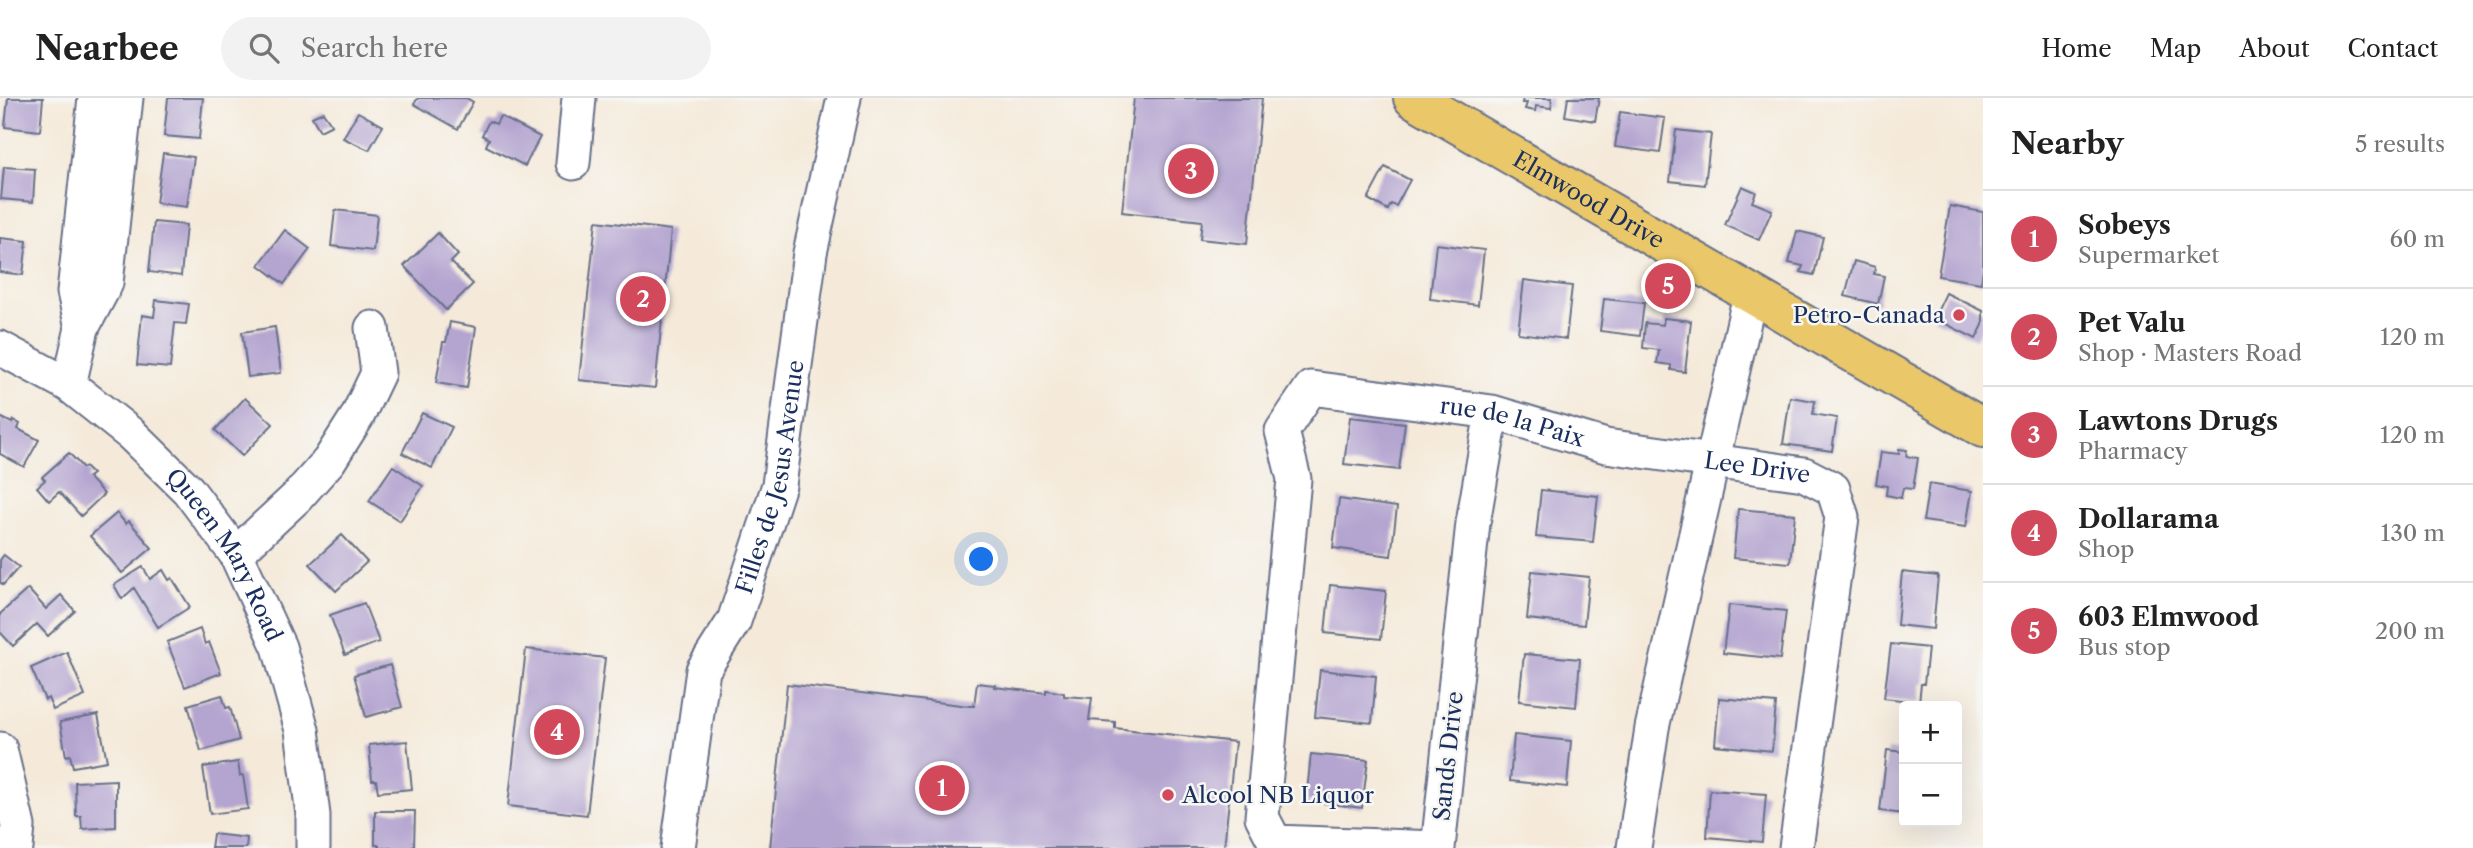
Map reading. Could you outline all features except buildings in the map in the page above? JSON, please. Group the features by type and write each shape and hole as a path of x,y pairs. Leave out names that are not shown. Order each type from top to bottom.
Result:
{"main road":[{"name":"Elmwood Drive","path":"1413,98 1983,428"}],"street":[{"path":"82,328 74,292 95,98"},
{"path":"69,385 82,328 106,284 126,98"},
{"path":"573,163 579,98"},
{"name":"Filles de Jesus Avenue","path":"678,848 703,670 734,621 779,485 810,253 844,98"},
{"path":"1711,460 1750,295"},
{"path":"236,554 297,498 329,461 357,417 377,373 372,328"},
{"name":"Queen Mary Road","path":"0,348 69,385 132,435 188,490 236,554 279,647 302,730 313,815 313,848"},
{"name":"rue de la Paix","path":"1311,387 1492,412 1606,446 1711,460"},
{"name":"Sands Drive","path":"1311,387 1282,431 1294,479 1262,817 1275,842 1438,848 1473,523 1492,412"},
{"name":"Lee Drive","path":"1634,848 1652,728 1711,460 1804,474 1833,489 1842,517 1796,848"},
{"path":"0,749 18,826 16,848"}],"place":[{"name":"Lawtons Drugs","path":"1191,171"},
{"name":"603 Elmwood","path":"1668,286"},
{"name":"Pet Valu","path":"643,299"},
{"name":"Petro-Canada","path":"1959,315"},
{"name":"Dollarama","path":"557,732"},
{"name":"Sobeys","path":"942,788"},
{"name":"Alcool NB Liquor","path":"1168,795"}]}
